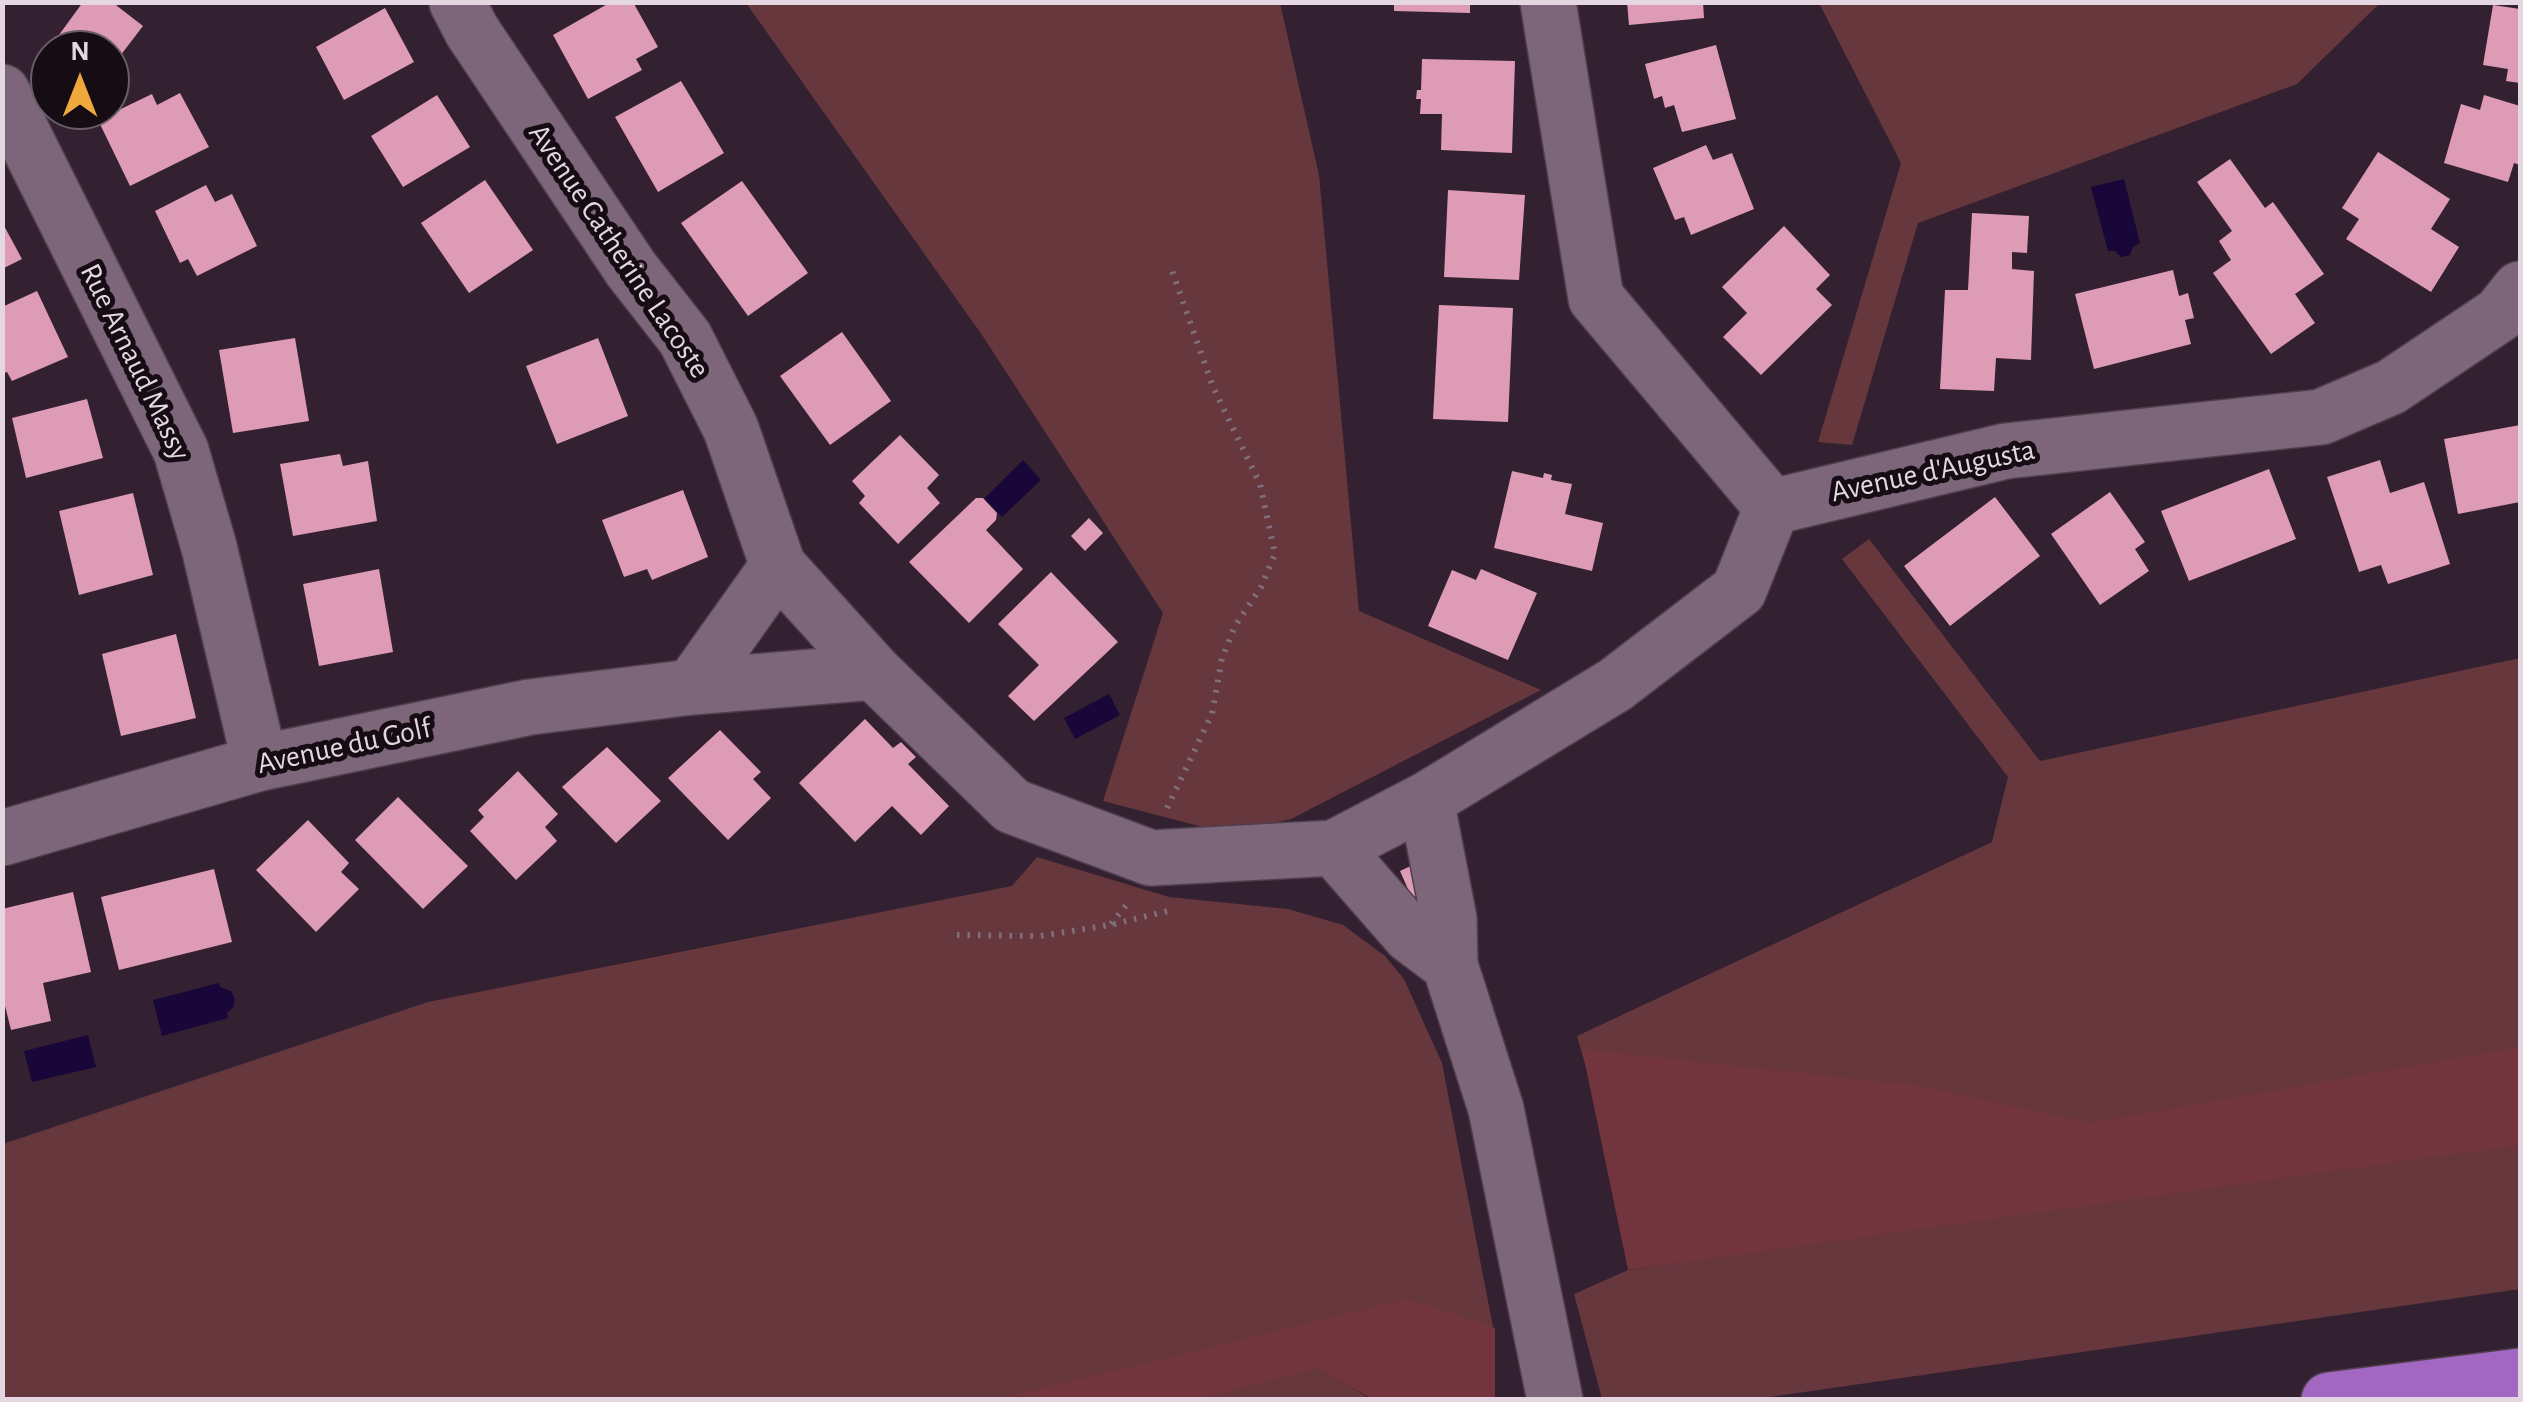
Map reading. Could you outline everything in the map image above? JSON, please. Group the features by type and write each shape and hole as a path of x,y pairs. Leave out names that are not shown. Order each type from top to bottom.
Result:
{"highway":[{"path":"2329,1400 2520,1376"}],"street":[{"name":"Avenue Catherine Lacoste","path":"457,2 472,31 631,269 685,338 731,430 778,566"},
{"path":"692,688 778,566 874,672 1012,806 1151,858 1334,848 1426,800 1615,685 1739,590 1772,507 1596,298 1548,2"},
{"name":"Rue Arnaud Massy","path":"2,92 182,450 260,763"},
{"name":"Avenue d'Augusta","path":"1772,507 2006,450 2320,418 2391,386 2500,314 2520,289"},
{"name":"Avenue du Golf","path":"2,838 260,763 530,707 874,672"},
{"path":"1426,800 1449,919 1450,965 1496,1109 1555,1400"},
{"path":"1334,848 1410,935 1450,965"}],"path":[{"path":"1110,925 1132,898 1151,858 1172,794 1212,714 1222,658 1235,626 1261,587 1275,554 1260,484 1213,386 1171,268"},
{"path":"957,935 1040,936 1180,908"}],"shaded area":[{"path":"1819,2 2380,3 2297,84 1918,223 1852,445 1818,442 1901,163"},
{"path":"746,3 1280,3 1319,175 1359,611 1541,690 1291,819 1257,827 1203,827 1103,801 1163,613 982,335"},
{"path":"2124,179 2140,243 2130,255 2121,257 2108,251 2091,187"},
{"path":"1023,460 1041,480 1002,517 984,499"},
{"path":"1869,539 2040,761 2520,658 2520,1289 1749,1400 1602,1399 1574,1294 1628,1270 1677,1263 1591,1085 1577,1036 1992,842 2008,777 1842,559"},
{"path":"1109,694 1120,715 1075,739 1064,718"},
{"path":"1037,857 1169,897 1288,909 1343,925 1385,956 1404,979 1442,1063 1493,1327 1320,1368 1372,1400 3,1400 3,1144 428,1002 1012,886"},
{"path":"219,983 235,999 228,1018 162,1036 153,1000"},
{"path":"88,1035 96,1067 32,1082 24,1051"},
{"path":"2520,1047 2520,1145 1628,1270 1582,1049 1921,1086 2090,1123"},
{"path":"1407,1299 1495,1328 1495,1399 1372,1399 1318,1368 1197,1399 999,1399"}],"building":[{"path":"83,2 112,2 143,26 130,43 130,30 63,30"},
{"path":"611,2 633,2 658,47 636,59 642,70 588,99 553,35"},
{"path":"1394,2 1470,2 1470,13 1394,11"},
{"path":"1627,2 1703,2 1704,18 1629,25"},
{"path":"2493,5 2520,9 2520,83 2506,81 2508,69 2483,65"},
{"path":"385,8 414,62 344,100 316,47"},
{"path":"1716,45 1736,119 1682,132 1674,105 1665,108 1662,96 1654,99 1645,64"},
{"path":"1422,59 1515,61 1512,153 1441,150 1442,114 1420,114 1421,99 1416,99 1417,90 1421,90"},
{"path":"681,81 724,153 658,192 615,117"},
{"path":"180,93 209,147 130,186 103,130 130,130 130,105 152,94 157,105"},
{"path":"437,95 470,147 403,187 371,136"},
{"path":"2484,95 2520,106 2520,165 2514,163 2508,182 2444,163 2461,104 2480,110"},
{"path":"1706,145 1713,160 1732,153 1754,209 1691,235 1684,217 1675,220 1653,168"},
{"path":"2378,152 2450,199 2431,229 2459,247 2431,292 2346,239 2359,219 2342,208"},
{"path":"2230,159 2265,208 2273,202 2324,274 2295,294 2315,323 2271,354 2213,273 2231,260 2219,241 2232,231 2197,182"},
{"path":"485,180 533,250 469,293 421,223"},
{"path":"742,181 808,273 748,316 681,223"},
{"path":"206,185 215,202 232,194 257,246 197,276 188,259 180,263 155,211"},
{"path":"1448,190 1525,195 1519,280 1444,277"},
{"path":"1972,213 2029,216 2027,253 2012,252 2012,269 2034,271 2031,360 1996,358 1994,391 1940,389 1945,290 1968,290"},
{"path":"2,222 22,259 2,269"},
{"path":"1784,226 1830,275 1816,289 1832,305 1761,375 1723,337 1747,313 1722,287"},
{"path":"2173,270 2179,296 2188,293 2194,318 2185,320 2191,344 2094,369 2075,294"},
{"path":"37,291 68,357 12,381 7,372 2,374 2,307"},
{"path":"1439,305 1513,308 1508,422 1433,419"},
{"path":"842,332 891,401 830,445 780,376"},
{"path":"295,338 309,421 233,433 219,350"},
{"path":"598,338 628,416 557,444 526,366"},
{"path":"87,399 103,458 26,478 12,418"},
{"path":"2520,425 2520,502 2458,514 2444,439"},
{"path":"900,435 939,475 927,488 940,503 898,544 859,503 865,496 852,481"},
{"path":"340,454 343,466 368,461 377,521 293,536 280,464"},
{"path":"2380,460 2390,493 2424,482 2450,564 2388,584 2381,565 2359,572 2327,477"},
{"path":"2269,469 2296,539 2189,581 2161,511"},
{"path":"1512,471 1543,478 1544,473 1552,475 1551,480 1572,484 1565,514 1603,523 1592,571 1494,548"},
{"path":"683,490 708,557 652,580 647,569 624,577 602,520"},
{"path":"2110,492 2145,542 2135,549 2149,571 2100,605 2051,534"},
{"path":"133,493 153,575 79,595 59,511"},
{"path":"1995,497 2040,556 1950,626 1904,566"},
{"path":"976,498 983,498 997,513 986,530 1023,569 969,623 909,562"},
{"path":"1089,518 1103,533 1085,551 1071,536"},
{"path":"379,569 393,652 319,666 303,584"},
{"path":"1481,569 1537,593 1508,660 1428,626 1452,570 1476,580"},
{"path":"1051,572 1118,642 1034,721 1008,696 1039,665 998,624"},
{"path":"176,634 196,718 121,736 102,654"},
{"path":"865,719 893,748 901,742 916,757 908,764 949,806 921,835 892,806 855,842 799,783"},
{"path":"720,730 761,772 753,779 771,798 728,840 668,778"},
{"path":"607,747 661,801 616,843 562,787"},
{"path":"518,771 558,814 545,827 557,841 516,880 470,831 484,817 478,810"},
{"path":"398,797 468,866 423,909 355,840"},
{"path":"308,820 349,863 341,872 359,889 316,932 256,870"},
{"path":"1417,863 1421,919 1400,871"},
{"path":"214,869 232,942 119,970 101,897"},
{"path":"73,892 91,972 43,983 51,1021 11,1030 2,994 2,909"}]}
